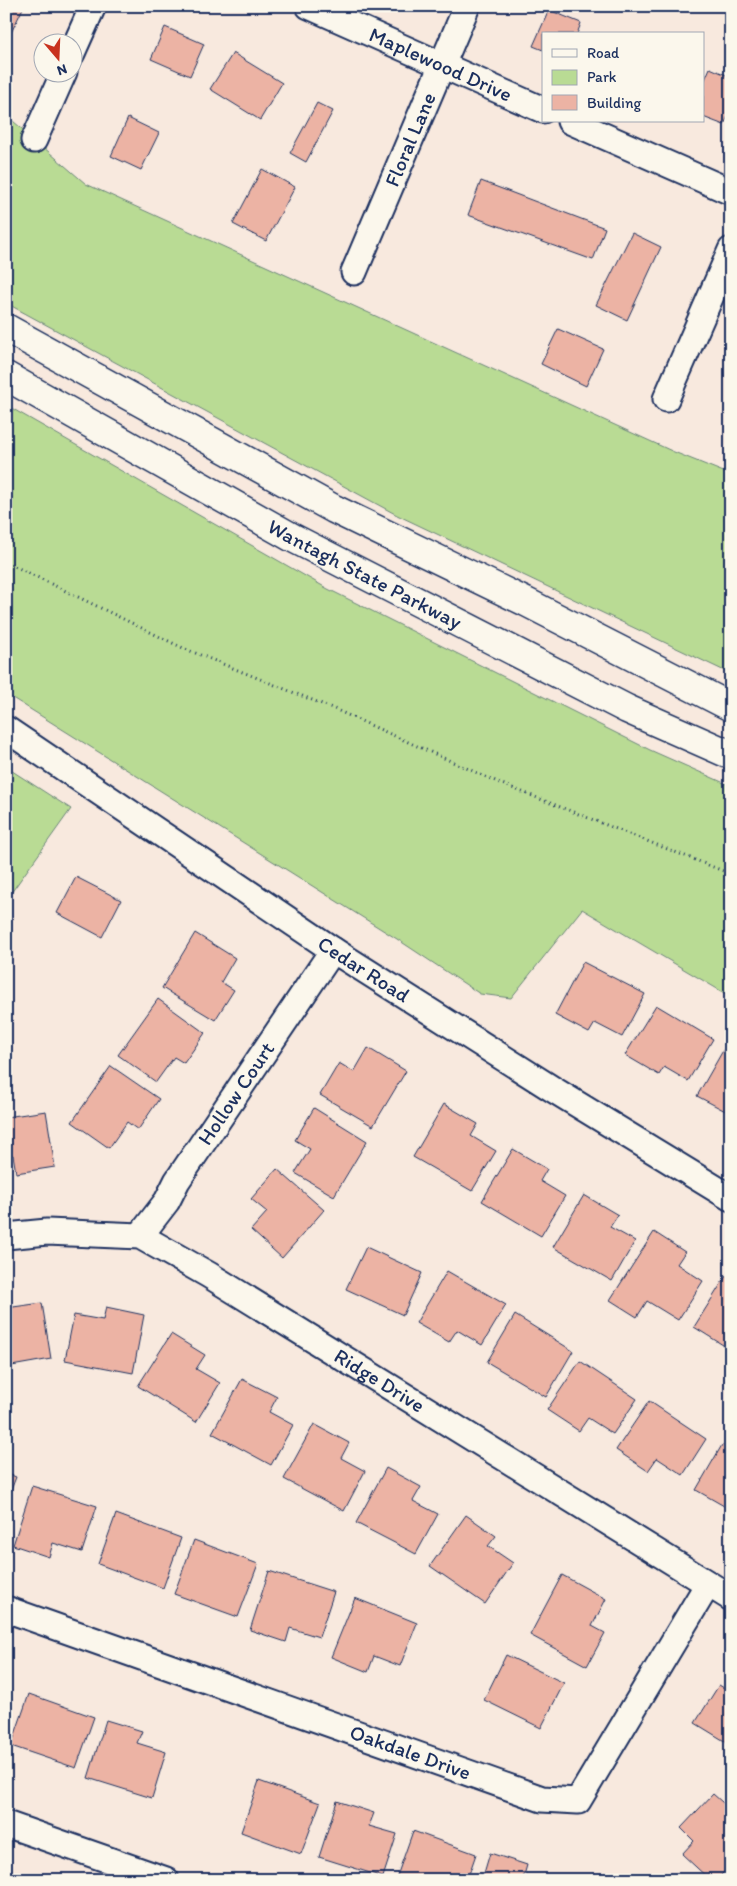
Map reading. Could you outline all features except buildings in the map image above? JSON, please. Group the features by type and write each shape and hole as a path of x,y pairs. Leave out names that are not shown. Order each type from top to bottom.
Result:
{"highway":[{"path":"6,328 334,509 526,602 731,707"},
{"name":"Wantagh State Parkway","path":"6,376 293,538 627,709 731,756"}],"street":[{"path":"81,32 93,6"},
{"name":"Maplewood Drive","path":"309,6 542,110"},
{"name":"Floral Lane","path":"354,272 467,6"},
{"path":"34,140 60,82"},
{"path":"572,122 731,192"},
{"path":"666,399 731,250"},
{"name":"Cedar Road","path":"6,729 333,950 554,1090 731,1198"},
{"name":"Hollow Court","path":"140,1236 167,1201 177,1181 333,950"},
{"name":"Ridge Drive","path":"6,1236 46,1232 140,1236 218,1280 731,1598"},
{"name":"Oakdale Drive","path":"6,1609 542,1799 578,1801 708,1584"},
{"path":"6,1824 166,1880"}],"path":[{"path":"6,562 183,648 332,708 502,784 731,874"}],"green space":[{"path":"6,115 86,184 674,452 731,475 731,674 397,515 6,303"},
{"path":"6,405 328,589 650,750 731,786 731,997 582,909 511,998 480,994 397,939 6,694"},
{"path":"6,767 71,809 6,900"}]}
